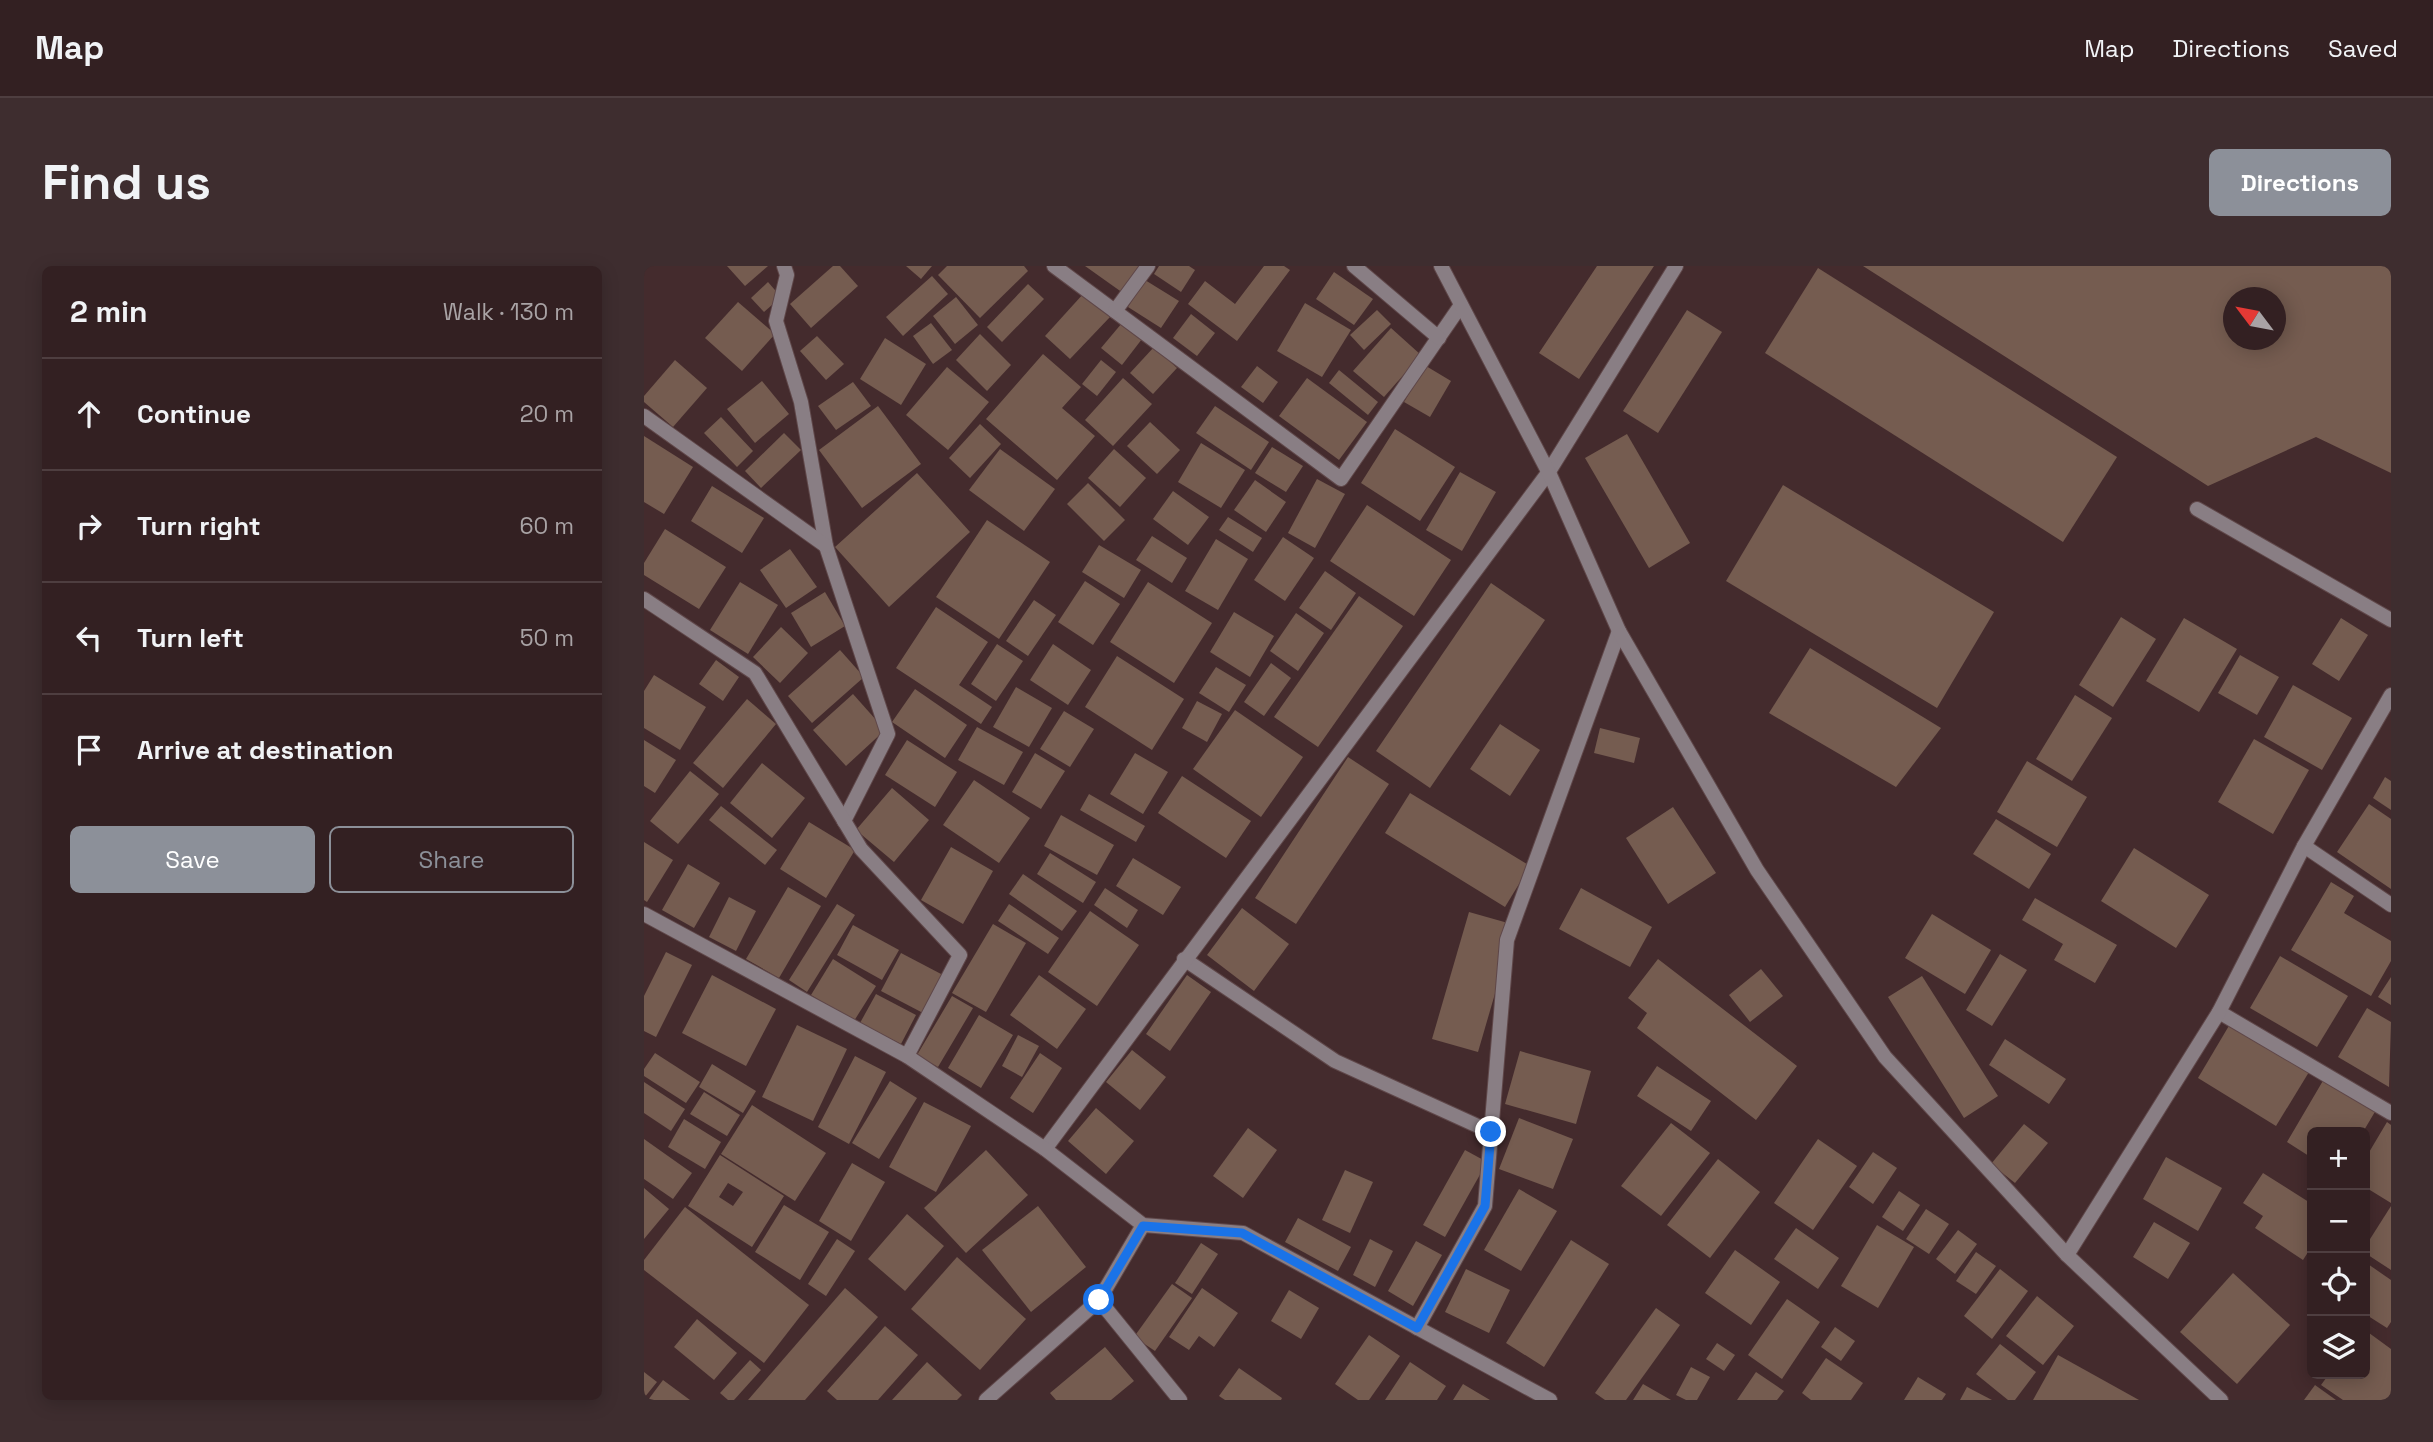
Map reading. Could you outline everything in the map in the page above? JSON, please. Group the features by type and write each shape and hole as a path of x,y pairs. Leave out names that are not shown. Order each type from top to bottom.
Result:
{"street":[{"path":"784,266 787,275 776,321 801,402 825,546 888,734 844,821"},
{"path":"1054,266 1341,478 1461,305"},
{"path":"1115,311 1148,266"},
{"path":"1353,266 1439,338"},
{"path":"1441,266 1548,473 1619,631 1757,870 1885,1057 2067,1255 2221,1400"},
{"path":"1045,1149 1548,473 1676,266"},
{"path":"644,416 825,546"},
{"path":"2197,509 2391,620"},
{"path":"644,599 755,673 861,849 960,955 907,1056"},
{"path":"1417,1328 1485,1206 1507,940 1619,631"},
{"path":"2067,1255 2219,1012 2304,846 2391,695"},
{"path":"2304,846 2391,905"},
{"path":"644,914 907,1056 1045,1149 1143,1226 1242,1233 1550,1400"},
{"path":"1184,959 1335,1061 1491,1132"},
{"path":"2219,1012 2391,1113"},
{"path":"986,1400 1099,1300 1143,1226"},
{"path":"1099,1300 1180,1400"}],"building":[{"path":"727,266 768,266 745,286"},
{"path":"833,266 840,266 858,286 811,328 790,304"},
{"path":"906,266 932,266 921,279"},
{"path":"947,266 1024,266 1028,271 980,318 938,275"},
{"path":"1085,266 1142,266 1123,293"},
{"path":"1159,266 1189,266 1195,270 1181,292 1154,274"},
{"path":"1264,266 1284,266 1290,270 1237,341 1188,304 1205,281 1235,304"},
{"path":"1597,266 1654,266 1579,379 1539,353"},
{"path":"1863,266 2391,266 2391,473 2316,437 2208,486"},
{"path":"1818,268 2117,457 2063,542 1765,353"},
{"path":"1334,272 1373,299 1354,325 1316,299"},
{"path":"932,276 948,294 903,336 886,317"},
{"path":"1145,280 1179,301 1161,328 1128,307"},
{"path":"768,282 781,297 764,312 751,298"},
{"path":"1028,284 1044,299 1002,342 987,327"},
{"path":"1084,293 1110,317 1070,359 1045,336"},
{"path":"956,297 978,325 955,344 933,316"},
{"path":"738,302 775,334 742,371 705,338"},
{"path":"1305,303 1351,330 1322,377 1277,351"},
{"path":"1377,310 1391,324 1364,350 1350,335"},
{"path":"1687,310 1722,332 1658,433 1623,411"},
{"path":"1191,314 1215,333 1197,356 1173,338"},
{"path":"931,323 952,350 933,364 913,336"},
{"path":"1122,323 1142,339 1122,365 1101,348"},
{"path":"1391,328 1421,355 1384,397 1353,371"},
{"path":"980,334 1011,365 987,391 956,360"},
{"path":"817,336 844,364 826,380 800,351"},
{"path":"885,338 926,364 901,405 860,379"},
{"path":"1154,347 1177,368 1153,394 1130,373"},
{"path":"1043,354 1081,387 1062,408 1095,436 1057,480 986,419"},
{"path":"675,360 707,388 673,427 644,402 644,396"},
{"path":"1101,360 1116,372 1097,396 1082,384"},
{"path":"1257,366 1278,382 1263,403 1241,387"},
{"path":"1426,366 1451,381 1430,417 1404,402"},
{"path":"947,367 989,402 948,450 906,415"},
{"path":"1339,370 1378,402 1368,415 1329,383"},
{"path":"1123,378 1152,404 1113,446 1085,420"},
{"path":"1307,378 1367,422 1339,460 1279,416"},
{"path":"762,381 789,414 755,443 727,409"},
{"path":"853,382 871,406 836,430 818,406"},
{"path":"878,406 921,464 862,508 819,450"},
{"path":"1215,406 1269,442 1251,470 1196,433"},
{"path":"721,417 753,451 737,467 704,433"},
{"path":"1150,422 1180,450 1157,474 1127,446"},
{"path":"980,424 1001,444 970,478 949,458"},
{"path":"1395,429 1455,467 1420,521 1361,483"},
{"path":"784,433 801,450 761,488 745,471"},
{"path":"1627,434 1690,543 1649,568 1585,458"},
{"path":"644,436 693,467 664,514 644,502"},
{"path":"1201,443 1245,470 1221,508 1178,482"},
{"path":"1272,447 1303,466 1286,492 1255,473"},
{"path":"1000,449 1055,489 1024,531 969,490"},
{"path":"1114,449 1146,478 1120,507 1088,478"},
{"path":"1460,472 1496,492 1462,551 1426,530"},
{"path":"917,473 970,532 889,607 835,547"},
{"path":"1317,479 1345,494 1315,548 1288,533"},
{"path":"1255,480 1286,502 1266,532 1234,510"},
{"path":"1088,483 1125,520 1104,541 1067,504"},
{"path":"1783,485 1994,612 1937,708 1726,581"},
{"path":"712,486 764,518 742,553 691,521"},
{"path":"1173,491 1209,517 1188,545 1153,519"},
{"path":"1367,505 1451,560 1414,616 1330,561"},
{"path":"1228,517 1262,538 1253,552 1219,530"},
{"path":"987,520 1050,562 999,639 936,597"},
{"path":"665,529 726,567 699,609 644,575 644,563"},
{"path":"1152,536 1187,558 1172,583 1136,560"},
{"path":"1283,537 1314,558 1285,601 1254,580"},
{"path":"1216,539 1248,559 1218,610 1185,591"},
{"path":"1099,545 1141,570 1124,598 1082,572"},
{"path":"790,549 817,587 786,608 760,570"},
{"path":"1325,571 1356,593 1331,630 1299,608"},
{"path":"1085,581 1120,604 1093,645 1058,622"},
{"path":"740,582 778,605 748,654 710,630"},
{"path":"1148,582 1212,623 1174,683 1110,642"},
{"path":"1491,583 1545,620 1430,788 1376,751"},
{"path":"825,592 845,626 811,647 791,613"},
{"path":"1359,596 1403,626 1318,747 1274,717"},
{"path":"1034,600 1056,615 1028,656 1006,641"},
{"path":"936,607 988,642 959,685 992,707 981,724 896,668"},
{"path":"1234,612 1274,636 1250,677 1210,652"},
{"path":"1296,613 1324,633 1298,671 1270,651"},
{"path":"2121,617 2156,639 2113,707 2079,685"},
{"path":"2184,618 2237,649 2199,712 2146,681"},
{"path":"2341,618 2368,635 2339,681 2312,664"},
{"path":"781,627 808,653 780,683 753,657"},
{"path":"997,644 1023,661 996,701 971,684"},
{"path":"1053,644 1091,670 1068,705 1030,680"},
{"path":"1810,648 1941,728 1896,787 1769,713"},
{"path":"840,650 864,677 812,723 788,696"},
{"path":"2240,655 2279,677 2257,715 2218,693"},
{"path":"1117,656 1184,699 1152,750 1085,707"},
{"path":"716,660 739,677 723,701 699,684"},
{"path":"1271,663 1291,678 1264,716 1244,702"},
{"path":"1216,667 1246,685 1229,712 1199,693"},
{"path":"654,675 706,707 680,750 644,728 644,691"},
{"path":"2293,685 2352,718 2322,770 2264,737"},
{"path":"1016,687 1052,708 1029,747 993,727"},
{"path":"915,689 967,725 945,758 892,722"},
{"path":"853,694 885,730 846,766 813,730"},
{"path":"2075,695 2112,718 2072,781 2036,759"},
{"path":"747,699 776,724 723,788 693,763"},
{"path":"1197,701 1222,714 1207,742 1182,728"},
{"path":"1235,710 1303,757 1261,817 1193,769"},
{"path":"1064,711 1094,729 1070,767 1040,749"},
{"path":"1500,724 1540,750 1510,796 1470,769"},
{"path":"977,727 1023,752 1004,785 958,760"},
{"path":"1600,728 1640,738 1634,763 1594,753"},
{"path":"2254,739 2309,770 2273,834 2218,802"},
{"path":"644,740 676,760 655,793 644,786"},
{"path":"907,740 957,772 935,807 885,775"},
{"path":"1035,753 1065,771 1041,809 1012,792"},
{"path":"1135,753 1168,772 1143,814 1110,794"},
{"path":"1348,757 1389,784 1296,924 1255,898"},
{"path":"2027,761 2087,797 2057,847 1997,812"},
{"path":"762,763 805,798 772,838 730,803"},
{"path":"690,771 719,794 678,844 650,821"},
{"path":"1182,776 1251,821 1226,858 1158,813"},
{"path":"2385,777 2391,781 2391,810 2373,798"},
{"path":"974,780 1030,818 999,863 943,825"},
{"path":"892,788 929,820 894,862 856,830"},
{"path":"1410,793 1530,866 1505,907 1385,833"},
{"path":"1089,794 1145,826 1136,842 1080,810"},
{"path":"2369,804 2391,819 2391,889 2337,852"},
{"path":"721,806 777,850 765,865 709,820"},
{"path":"1673,807 1716,873 1668,904 1626,838"},
{"path":"1061,815 1114,845 1097,875 1044,846"},
{"path":"1996,819 2051,854 2029,889 1973,854"},
{"path":"809,822 855,850 826,898 780,869"},
{"path":"644,842 673,860 647,902 644,900"},
{"path":"951,847 993,871 963,924 921,900"},
{"path":"2134,848 2209,895 2176,948 2101,901"},
{"path":"1050,853 1096,882 1083,903 1037,874"},
{"path":"1133,858 1181,887 1163,915 1116,886"},
{"path":"688,864 720,883 694,928 662,910"},
{"path":"1023,874 1077,911 1062,931 1009,894"},
{"path":"2331,882 2354,896 2344,913 2391,941 2391,961 2371,996 2291,950"},
{"path":"788,887 821,906 779,978 746,959"},
{"path":"1105,888 1138,910 1127,928 1094,905"},
{"path":"1581,888 1652,927 1630,967 1559,929"},
{"path":"729,897 756,911 736,951 709,937"},
{"path":"2035,898 2117,945 2095,983 2054,960 2063,944 2022,920"},
{"path":"837,904 855,915 807,992 789,980"},
{"path":"1009,904 1059,938 1048,954 998,921"},
{"path":"1242,908 1289,944 1254,991 1207,955"},
{"path":"1090,911 1139,945 1097,1006 1048,972"},
{"path":"1469,912 1515,925 1478,1052 1432,1039"},
{"path":"1932,914 1991,950 1965,994 1905,958"},
{"path":"993,924 1026,943 986,1012 952,993"},
{"path":"853,925 899,950 882,980 837,955"},
{"path":"666,952 692,965 656,1037 644,1031 644,996"},
{"path":"901,953 943,975 923,1013 881,991"},
{"path":"2000,954 2027,970 1992,1026 1966,1010"},
{"path":"2280,956 2348,996 2317,1047 2250,1008"},
{"path":"833,959 876,986 854,1021 811,995"},
{"path":"1658,959 1797,1066 1756,1120 1637,1028 1647,1013 1628,998"},
{"path":"1761,969 1783,996 1750,1022 1729,995"},
{"path":"712,975 776,1009 746,1066 682,1033"},
{"path":"1039,975 1086,1009 1057,1049 1010,1015"},
{"path":"1187,975 1211,992 1170,1051 1146,1034"},
{"path":"1922,976 1998,1096 1964,1118 1888,997"},
{"path":"2391,977 2391,1005 2378,997"},
{"path":"876,994 916,1015 901,1044 860,1023"},
{"path":"952,996 973,1008 938,1067 917,1055"},
{"path":"2367,1008 2391,1022 2389,1087 2338,1057"},
{"path":"979,1015 1013,1035 981,1088 948,1068"},
{"path":"2230,1024 2309,1072 2276,1126 2198,1078"},
{"path":"797,1025 847,1049 813,1121 762,1097"},
{"path":"1018,1035 1039,1046 1022,1077 1002,1066"},
{"path":"2005,1039 2066,1079 2049,1104 1989,1065"},
{"path":"1132,1050 1166,1077 1140,1110 1106,1082"},
{"path":"1520,1051 1591,1071 1576,1124 1505,1104"},
{"path":"655,1053 700,1082 686,1103 644,1076 644,1069"},
{"path":"1040,1053 1062,1068 1033,1113 1010,1098"},
{"path":"855,1056 886,1072 849,1144 818,1127"},
{"path":"712,1064 756,1091 743,1113 699,1087"},
{"path":"1657,1066 1711,1101 1691,1131 1637,1096"},
{"path":"2324,1079 2376,1110 2366,1127 2307,1127 2307,1155 2287,1142"},
{"path":"890,1081 917,1098 879,1159 852,1143"},
{"path":"644,1082 685,1109 671,1131 644,1113"},
{"path":"704,1092 740,1115 727,1136 690,1114"},
{"path":"924,1102 971,1126 936,1192 889,1167"},
{"path":"752,1105 826,1153 795,1201 721,1154"},
{"path":"1096,1108 1134,1141 1106,1174 1068,1141"},
{"path":"1519,1118 1573,1139 1553,1189 1499,1169"},
{"path":"684,1119 721,1142 705,1169 668,1147"},
{"path":"2387,1122 2391,1125 2391,1203 2370,1190 2370,1151"},
{"path":"1671,1123 1710,1153 1661,1216 1621,1186"},
{"path":"2024,1124 2048,1143 2015,1183 1991,1164"},
{"path":"1248,1128 1277,1150 1243,1198 1213,1176"},
{"path":"644,1139 692,1173 673,1199 644,1179"},
{"path":"1818,1139 1857,1166 1813,1230 1774,1203"},
{"path":"986,1150 1028,1195 966,1253 924,1208"},
{"path":"1465,1150 1487,1162 1445,1237 1423,1225"},
{"path":"1873,1152 1897,1168 1873,1204 1849,1187"},
{"path":"720,1155 784,1196 752,1247 688,1206","holes":["728,1183 743,1192 733,1206 719,1197"]},
{"path":"2166,1157 2222,1188 2198,1231 2143,1199"},
{"path":"1718,1159 1760,1192 1710,1258 1667,1225"},
{"path":"852,1163 885,1182 851,1241 819,1221"},
{"path":"1345,1170 1373,1182 1350,1233 1322,1220"},
{"path":"2263,1173 2307,1201 2307,1254 2303,1260 2255,1228 2263,1216 2243,1203"},
{"path":"644,1188 669,1209 644,1239"},
{"path":"1519,1189 1557,1211 1521,1271 1484,1250"},
{"path":"1899,1191 1920,1205 1903,1231 1882,1217"},
{"path":"784,1205 829,1232 800,1280 755,1252"},
{"path":"1038,1206 1086,1267 1031,1312 982,1250"},
{"path":"2391,1206 2391,1270 2370,1256 2370,1239"},
{"path":"685,1207 809,1305 764,1363 644,1270 644,1260"},
{"path":"1926,1209 1949,1224 1929,1254 1906,1239"},
{"path":"907,1214 944,1246 905,1291 868,1259"},
{"path":"1298,1218 1351,1247 1338,1271 1285,1242"},
{"path":"2154,1222 2190,1243 2168,1279 2133,1257"},
{"path":"1877,1225 1914,1247 1878,1308 1841,1286"},
{"path":"1796,1228 1839,1258 1818,1289 1774,1259"},
{"path":"1958,1230 1977,1244 1955,1274 1936,1259"},
{"path":"837,1239 855,1251 826,1296 808,1284"},
{"path":"1370,1239 1393,1251 1375,1287 1353,1275"},
{"path":"1571,1240 1609,1264 1544,1367 1506,1343"},
{"path":"1416,1241 1442,1255 1413,1306 1388,1291"},
{"path":"1201,1243 1218,1254 1192,1294 1175,1283"},
{"path":"1735,1250 1780,1282 1751,1325 1705,1293"},
{"path":"1976,1252 1996,1266 1976,1294 1956,1281"},
{"path":"957,1257 1026,1319 980,1370 911,1309"},
{"path":"2370,1265 2391,1280 2391,1322 2387,1328 2370,1317"},
{"path":"1466,1269 1510,1290 1489,1333 1445,1312"},
{"path":"2000,1269 2028,1291 1992,1339 1964,1316"},
{"path":"2233,1273 2290,1325 2237,1384 2180,1332"},
{"path":"1172,1284 1192,1298 1155,1351 1134,1337"},
{"path":"845,1288 878,1317 805,1400 748,1400"},
{"path":"1202,1288 1238,1313 1214,1347 1199,1336 1189,1350 1169,1337"},
{"path":"1289,1290 1319,1308 1301,1339 1271,1321"},
{"path":"2037,1296 2074,1326 2043,1365 2006,1336"},
{"path":"1787,1299 1820,1322 1782,1379 1748,1355"},
{"path":"1656,1308 1680,1325 1626,1400 1605,1400 1595,1393"},
{"path":"697,1319 737,1353 714,1380 674,1347"},
{"path":"885,1326 918,1355 878,1400 837,1400 827,1391"},
{"path":"1835,1327 1855,1341 1841,1361 1821,1347"},
{"path":"2370,1334 2391,1349 2391,1400 2343,1400 2321,1385 2325,1379 2370,1379"},
{"path":"1369,1335 1400,1356 1369,1400 1358,1400 1335,1384"},
{"path":"1717,1343 1735,1355 1724,1371 1706,1359"},
{"path":"2000,1344 2036,1372 2015,1400 2008,1400 1976,1374"},
{"path":"1105,1347 1134,1381 1111,1400 1056,1400 1050,1393"},
{"path":"2058,1355 2139,1400 2033,1400"},
{"path":"1826,1358 1863,1383 1851,1400 1811,1400 1802,1393"},
{"path":"750,1360 761,1370 734,1400 728,1400 720,1393"},
{"path":"927,1362 962,1395 957,1400 892,1400"},
{"path":"1410,1362 1446,1386 1437,1400 1385,1400"},
{"path":"1691,1367 1710,1377 1697,1400 1686,1400 1676,1395"},
{"path":"1239,1368 1282,1398 1281,1400 1225,1400 1219,1396"},
{"path":"644,1372 657,1382 644,1398"},
{"path":"1756,1372 1784,1391 1777,1400 1737,1400"},
{"path":"1918,1377 1946,1394 1942,1400 1904,1400"},
{"path":"663,1380 690,1400 648,1400"},
{"path":"1463,1384 1490,1400 1453,1400"},
{"path":"1643,1384 1671,1400 1633,1400"},
{"path":"2315,1385 2336,1400 2304,1400"},
{"path":"1967,1387 1992,1400 1960,1400"}],"route":[{"path":"1099,1300 1143,1226 1242,1233 1417,1328 1485,1206 1491,1132"}]}
